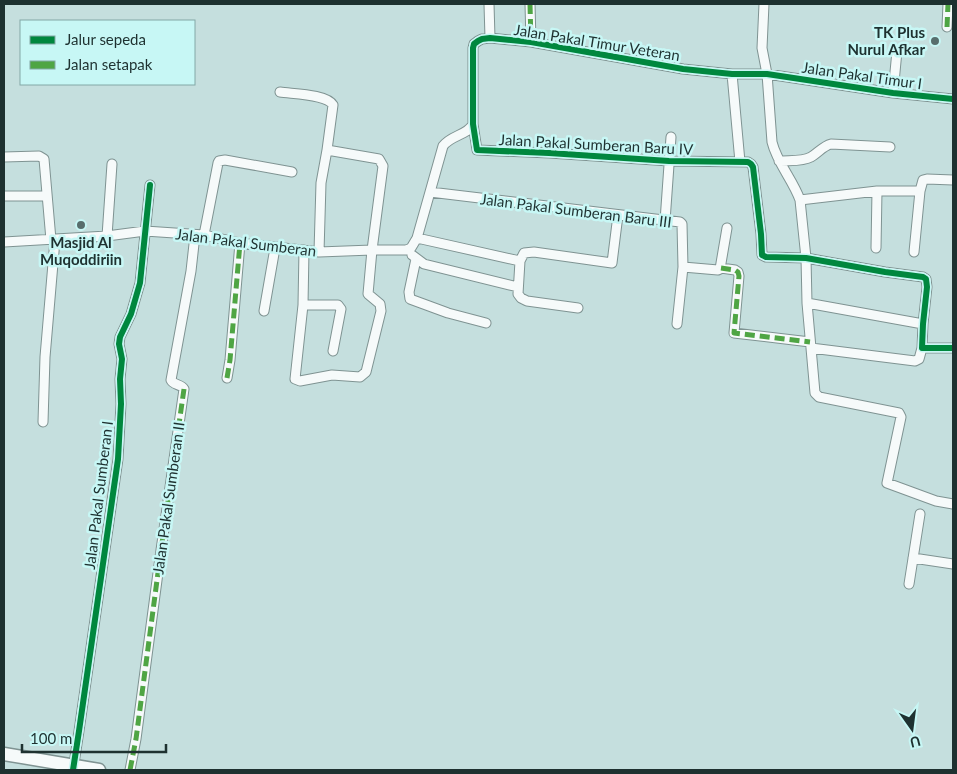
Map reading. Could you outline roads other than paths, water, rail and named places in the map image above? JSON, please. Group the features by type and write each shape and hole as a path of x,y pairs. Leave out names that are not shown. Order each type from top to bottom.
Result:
{"main road":[{"path":"4,754 46,766 74,763 99,770"}],"street":[{"path":"489,4 490,38"},
{"path":"530,4 531,42"},
{"path":"764,4 762,48 767,74 772,142 774,151 800,200 801,258 807,303 808,344 815,393 819,397 899,413 901,417 887,483 936,501 953,504"},
{"path":"947,26 948,4"},
{"name":"Jalan Pakal Timur Veteran","path":"473,124 473,48 474,44 482,39 531,42 683,69 732,74 767,74"},
{"path":"893,93 897,51"},
{"path":"683,267 718,270 721,268 738,272 734,333 791,340 916,361 919,359 922,348 927,287 926,279 923,277 801,258 766,257 762,255 753,167 748,162 740,162 732,74"},
{"name":"Jalan Pakal Timur I","path":"767,74 893,93 953,99"},
{"path":"280,92 316,96 333,103 334,108 320,183 320,252"},
{"path":"473,124 470,130 450,140 444,146 417,238 410,248 406,250 424,264 518,287"},
{"name":"Jalan Pakal Sumberan Baru IV","path":"473,124 478,151 549,152 669,161 740,162"},
{"path":"665,221 671,137"},
{"path":"779,161 810,158 831,144 890,147"},
{"path":"304,250 303,305 295,379 300,381 332,376 360,377 366,372 381,308 380,304 368,294 383,168 382,163 378,159 327,150"},
{"path":"4,157 39,156 43,157 45,162 53,240 45,357 43,422"},
{"path":"199,235 220,160 292,172"},
{"path":"107,236 112,164"},
{"path":"914,252 920,191 923,180 953,180"},
{"name":"Jalan Pakal Sumberan I","path":"74,763 118,459 122,359 119,344 131,314 140,283 150,185"},
{"path":"800,200 877,191 920,191"},
{"path":"876,248 877,191"},
{"name":"Jalan Pakal Sumberan Baru III","path":"430,192 681,223 683,267 677,324"},
{"path":"4,196 47,196"},
{"path":"578,308 527,301 519,296 520,261 524,253 534,252 612,263 618,215"},
{"path":"721,268 726,228"},
{"name":"Jalan Pakal Sumberan","path":"4,242 107,236 145,231 199,235 275,248 320,252 406,250"},
{"name":"Jalan Pakal Sumberan II","path":"130,770 136,740 184,389 171,380 190,271 199,235"},
{"path":"417,238 520,261"},
{"path":"227,378 240,243"},
{"path":"264,311 275,248"},
{"path":"416,259 408,292 410,299 448,313 486,323"},
{"path":"807,303 923,324"},
{"path":"303,305 338,305 340,307 333,352"},
{"path":"922,348 953,348"},
{"path":"910,584 920,514"},
{"path":"913,558 953,564"}],"place":[{"name":"TK Plus Nurul Afkar","path":"935,41"},
{"name":"Masjid Al Muqoddiriin","path":"81,225"}]}
